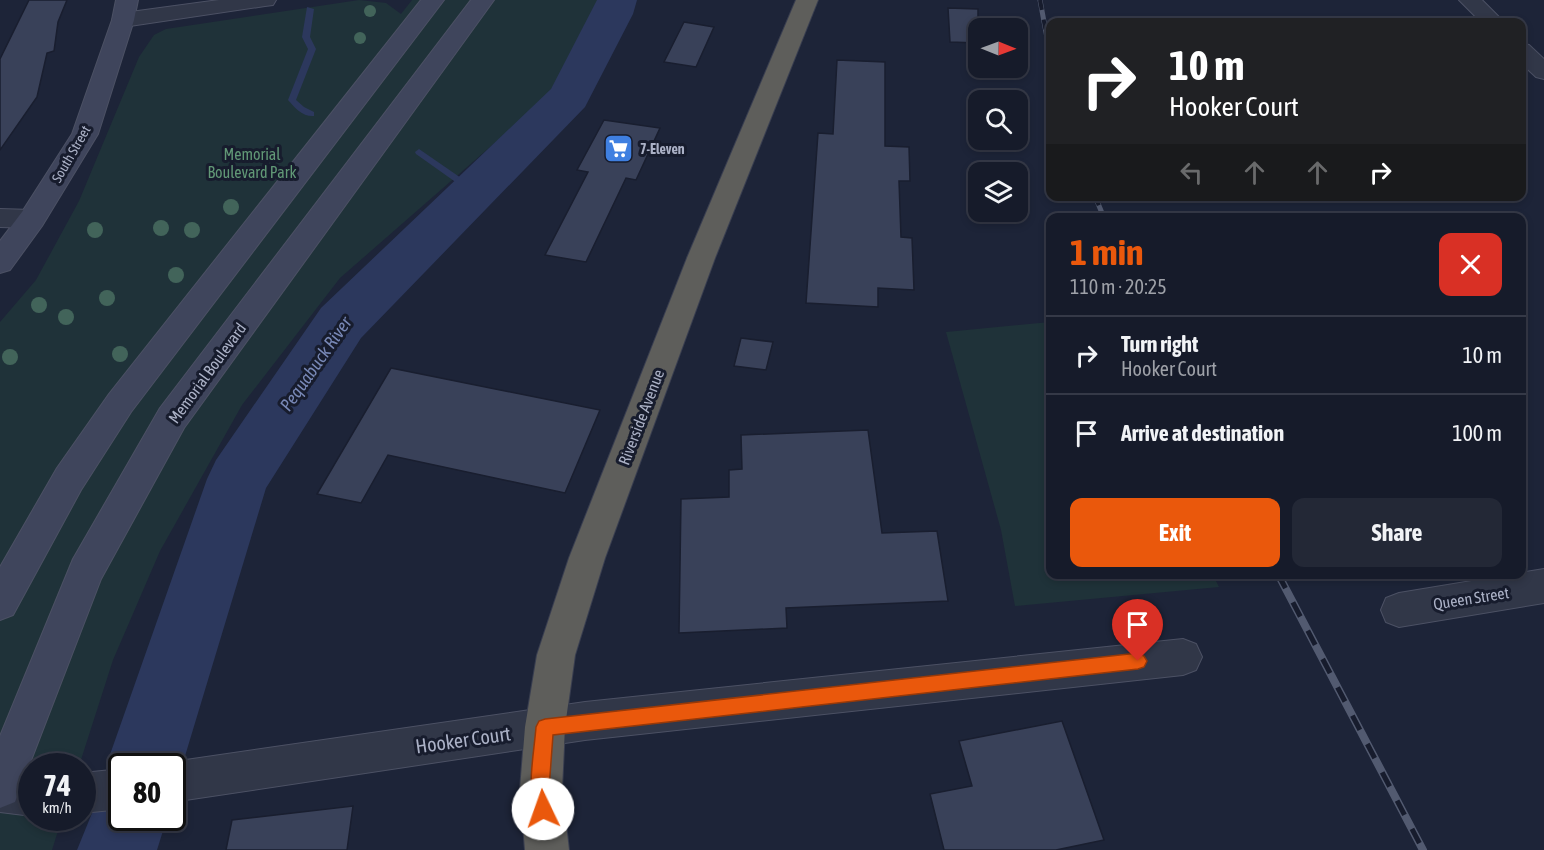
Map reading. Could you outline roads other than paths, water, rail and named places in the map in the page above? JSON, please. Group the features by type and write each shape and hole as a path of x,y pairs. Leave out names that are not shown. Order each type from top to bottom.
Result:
{"highway":[{"name":"Riverside Avenue","path":"547,850 541,789 545,727 556,656 587,558 700,258 807,0"}],"main road":[{"path":"0,602 69,479 120,403 433,0"},
{"name":"Memorial Boulevard","path":"0,787 86,571 172,418 483,0"},
{"name":"South Street","path":"0,262 32,219 85,134 125,10"}],"street":[{"path":"125,10 265,0"},
{"path":"1470,0 1489,18"},
{"path":"1526,55 1544,72"},
{"path":"0,218 32,219"},
{"name":"Queen Street","path":"1399,610 1544,586"},
{"name":"Hooker Court","path":"186,781 545,727 1183,657"},
{"path":"0,792 18,794"}],"waterway":[{"name":"Pequabuck River","path":"148,753 238,479 341,323 569,97 617,0"},
{"path":"310,9 306,37 312,49 292,100 301,109 311,114"},
{"path":"419,152 474,191"},
{"name":"Pequabuck River","path":"117,850 124,831"}],"railway":[{"path":"1040,0 1046,32"},
{"path":"1097,201 1102,213"},
{"path":"1281,579 1423,850"}],"place":[{"name":"7-Eleven","path":"619,149"}],"park label":[{"name":"Memorial Boulevard Park","path":"252,163"}]}
